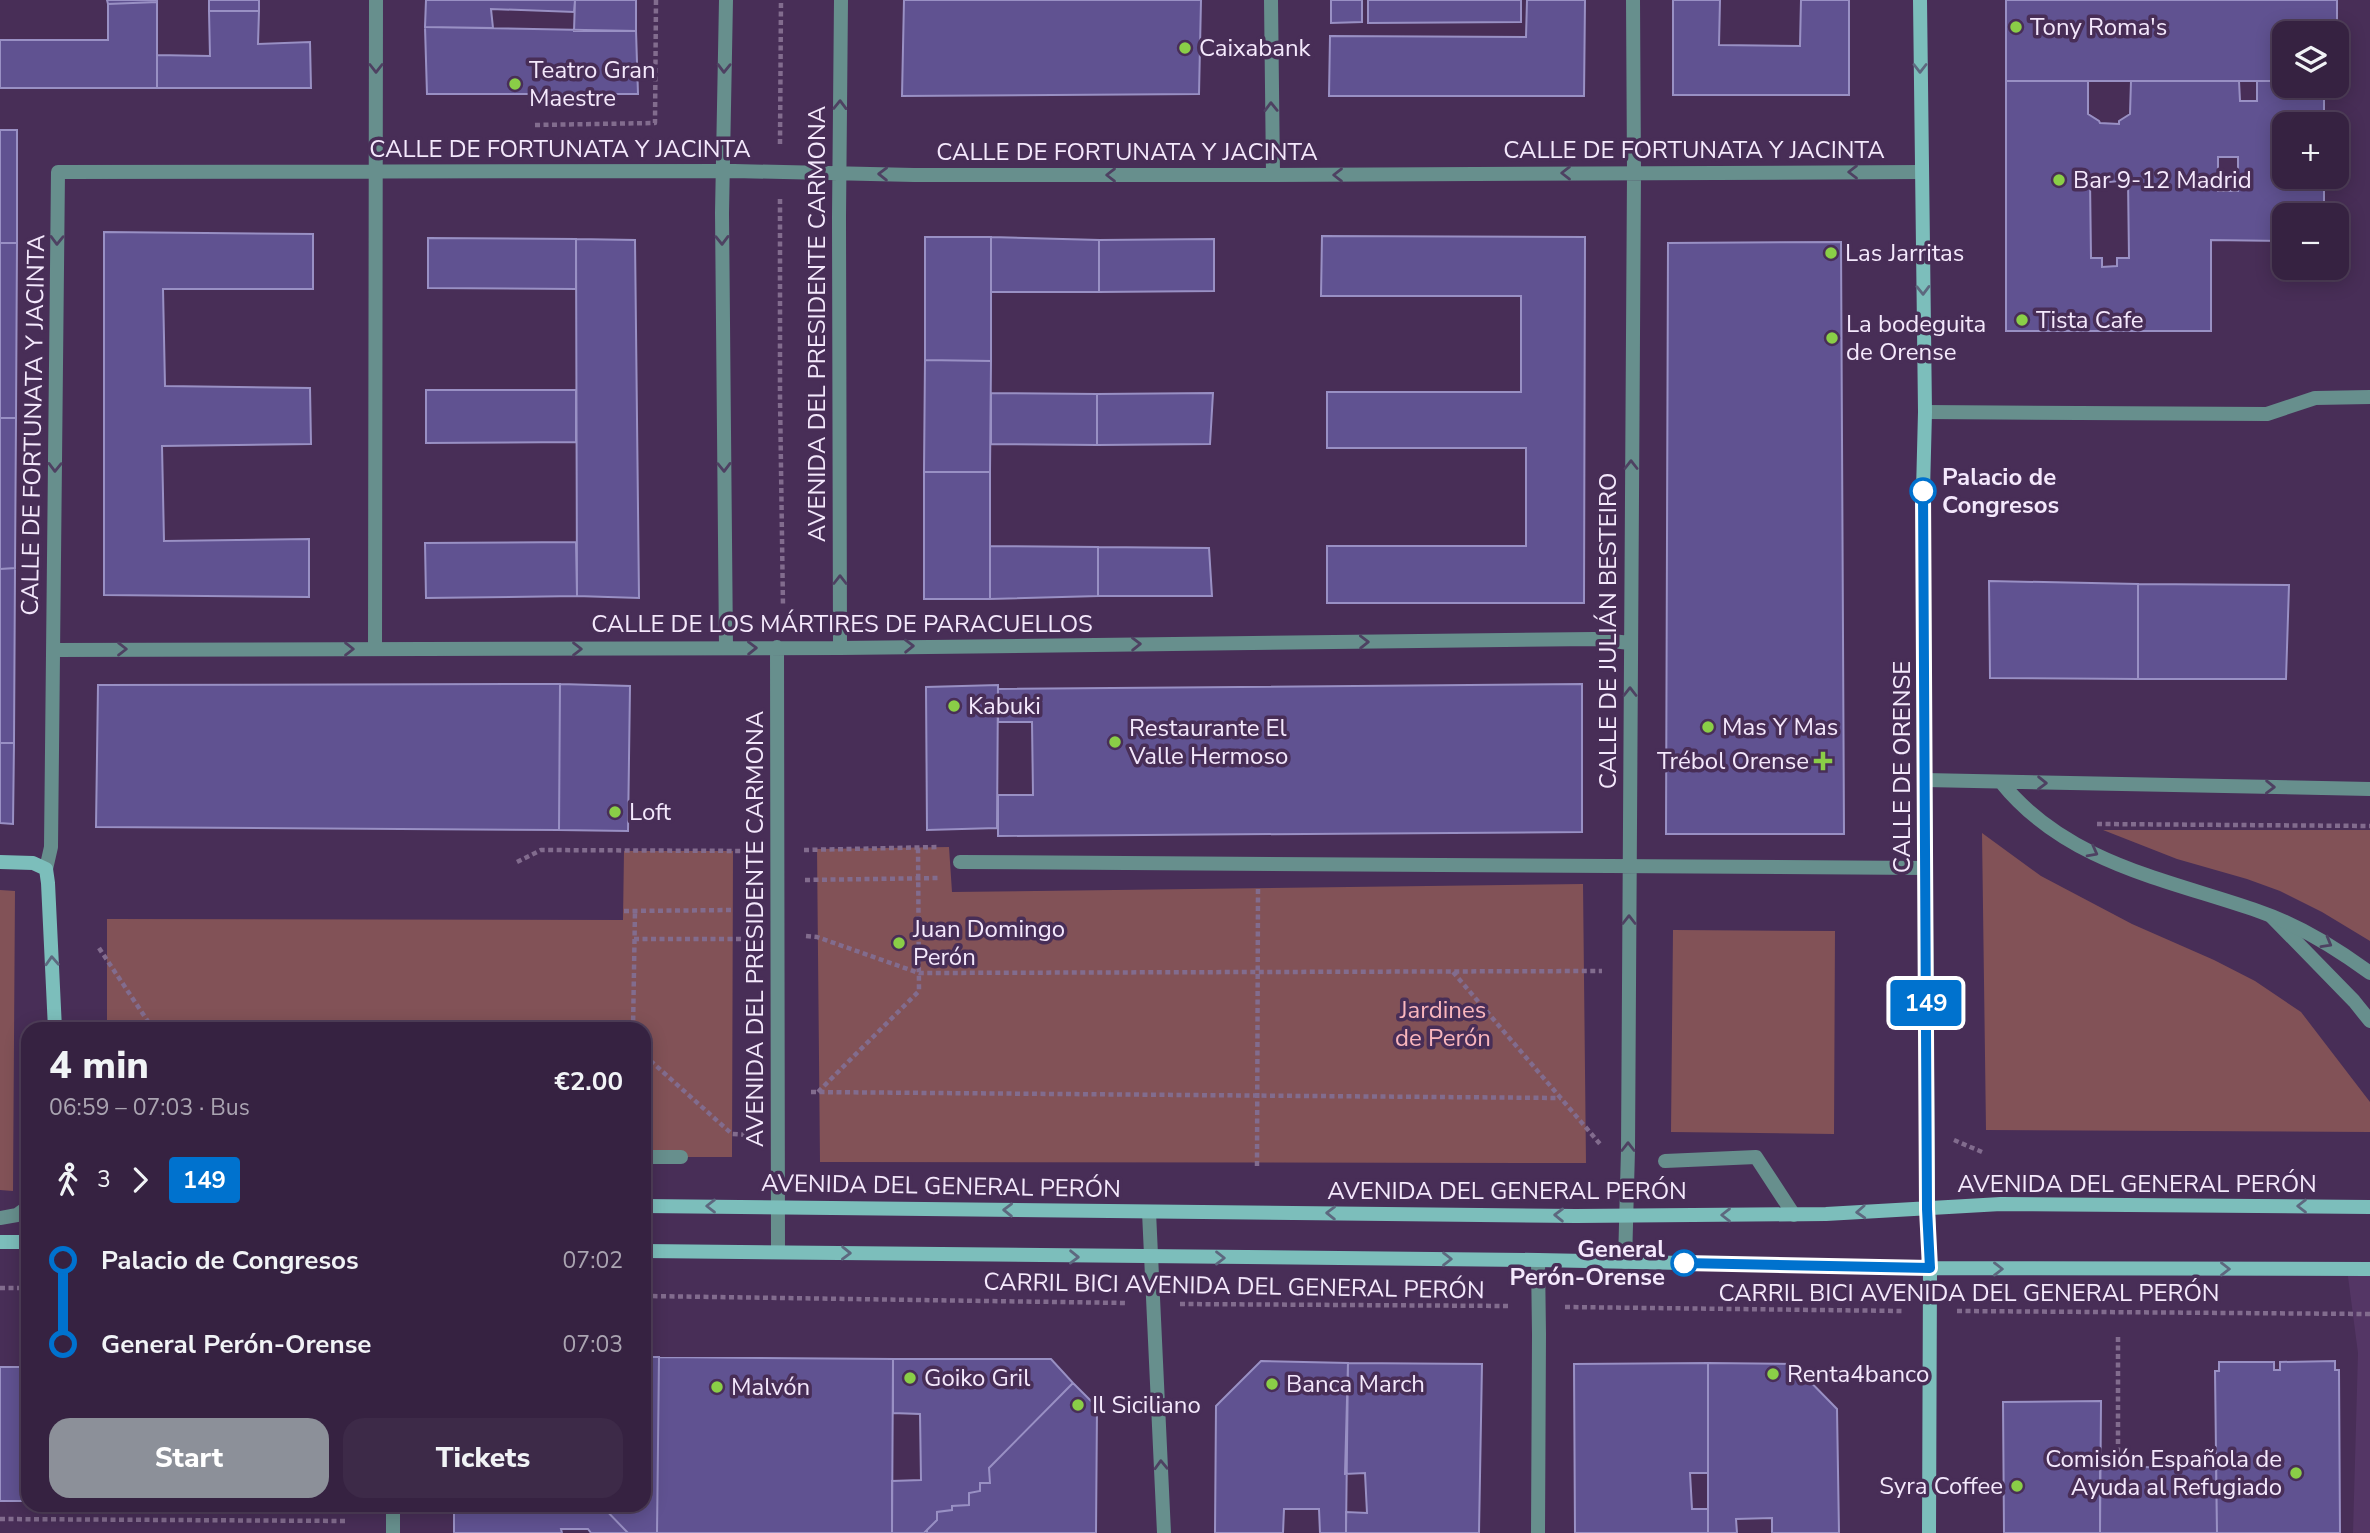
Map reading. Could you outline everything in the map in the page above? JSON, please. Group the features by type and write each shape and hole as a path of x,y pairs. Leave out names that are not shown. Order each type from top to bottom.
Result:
{"main road":[{"name":"CALLE DE ORENSE","path":"1920,0 1925,412 1923,491 1927,1209 1930,1268 1929,1533"},
{"path":"0,862 33,863 46,869"},
{"name":"CALLE DE FORTUNATA Y JACINTA","path":"46,869 55,1022"},
{"name":"AVENIDA DEL GENERAL PERÓN","path":"651,1206 1627,1215 1794,1215 2001,1204 2370,1207"},
{"path":"0,1242 21,1242"},
{"path":"651,1251 1538,1260 1930,1268 2370,1269"}],"street":[{"path":"375,649 376,0"},
{"path":"726,0 722,172 726,648"},
{"name":"AVENIDA DEL PRESIDENTE CARMONA","path":"840,648 841,0"},
{"path":"1271,0 1273,175"},
{"name":"CALLE DE JULIÁN BESTEIRO","path":"1625,1262 1633,0"},
{"name":"CALLE DE FORTUNATA Y JACINTA","path":"46,869 51,847 58,172 1273,175 1921,172"},
{"path":"1925,412 2267,414 2315,398 2370,397"},
{"name":"CALLE DE LOS MÁRTIRES DE PARACUELLOS","path":"54,650 840,648 1566,639 1630,643"},
{"name":"AVENIDA DEL PRESIDENTE CARMONA","path":"777,648 778,1252"},
{"path":"1925,780 2370,789"},
{"path":"2001,782 2016,801 2057,833 2109,861 2138,874 2272,916 2305,930 2370,972"},
{"path":"960,862 1926,868"},
{"path":"2272,916 2370,1021"},
{"path":"651,1157 681,1157"},
{"path":"1665,1161 1756,1157 1794,1215"},
{"path":"1149,1212 1164,1533"},
{"path":"0,1217 21,1213"},
{"path":"1538,1260 1538,1533"},
{"path":"393,1512 393,1533"}],"path":[{"path":"535,125 655,123 656,0"},
{"path":"781,0 779,397 783,607"},
{"path":"2096,824 2370,826"},
{"path":"818,1092 919,991 918,847"},
{"path":"517,862 541,850 918,847 950,847 960,862"},
{"path":"1257,877 1257,1166"},
{"path":"805,880 951,878"},
{"path":"624,911 733,910"},
{"path":"633,1022 635,911"},
{"path":"806,936 817,937 919,973 1603,971"},
{"path":"634,939 749,939"},
{"path":"99,948 148,1022"},
{"path":"1453,971 1605,1149"},
{"path":"651,1061 732,1134 748,1135"},
{"path":"811,1092 1561,1098"},
{"path":"0,1288 21,1288"},
{"name":"CARRIL BICI AVENIDA DEL GENERAL PERÓN","path":"651,1296 2370,1314"},
{"path":"2118,1337 2118,1468"},
{"path":"0,1519 345,1521"}],"shaded area":[{"path":"2347,1269 2370,1269 2370,1533 2353,1533 2358,1353"}],"green space":[{"path":"2103,830 2370,830 2370,941 2280,891 2177,859"},
{"path":"1982,833 2041,876 2132,924 2255,981 2301,1012 2370,1102 2370,1132 1986,1130"},
{"name":"Jardines de Perón","path":"949,847 952,892 1583,884 1586,1163 820,1162 817,849"},
{"path":"624,851 733,851 732,1157 651,1157 651,1022 107,1022 107,919 623,920"},
{"path":"0,890 15,891 13,1191 0,1190"},
{"path":"1673,930 1835,931 1834,1134 1671,1132"}],"building":[{"path":"107,0 157,0 157,2 108,4"},
{"path":"209,0 259,0 259,11 209,11"},
{"path":"426,0 575,0 574,12 491,9 493,28 425,27"},
{"path":"575,0 636,0 636,31 574,31"},
{"path":"904,0 1201,0 1199,94 902,96"},
{"path":"1331,0 1362,0 1362,22 1331,23"},
{"path":"1368,0 1521,0 1521,22 1368,23"},
{"path":"1527,0 1585,0 1584,96 1329,96 1330,36 1526,37"},
{"path":"1673,0 1720,0 1719,45 1800,46 1801,0 1849,0 1849,95 1673,95"},
{"path":"2006,0 2337,0 2337,21 2272,21 2272,81 2006,81"},
{"path":"157,2 157,88 0,88 0,40 108,40 108,4"},
{"path":"209,11 259,11 258,44 310,42 311,88 157,88 157,55 210,56"},
{"path":"425,27 636,31 638,94 427,94"},
{"path":"2006,81 2088,81 2088,114 2100,123 2119,124 2119,121 2130,114 2131,81 2239,81 2240,101 2257,101 2257,81 2272,81 2272,98 2324,98 2324,112 2272,112 2272,189 2324,189 2324,203 2272,203 2272,241 2211,240 2211,331 2006,331","holes":["2218,157 2238,157 2238,191 2218,191","2090,180 2128,180 2129,258 2117,258 2117,266 2102,267 2102,258 2091,258"]},
{"path":"0,130 17,130 17,243 0,243"},
{"path":"104,232 313,234 313,289 163,289 165,386 310,388 311,444 162,446 164,541 309,539 309,597 104,595"},
{"path":"1322,236 1585,237 1584,603 1327,603 1327,546 1526,546 1526,448 1327,448 1327,392 1521,392 1521,296 1321,296"},
{"path":"925,237 991,237 991,361 925,360"},
{"path":"991,237 1099,240 1099,292 991,292"},
{"path":"428,238 576,239 576,289 428,288"},
{"path":"576,239 635,240 639,598 577,596"},
{"path":"1214,239 1214,291 1099,292 1099,240"},
{"path":"1841,242 1844,834 1666,834 1668,243"},
{"path":"0,243 17,243 16,418 0,418"},
{"path":"925,360 991,361 990,472 924,472"},
{"path":"426,390 576,390 576,442 426,443"},
{"path":"991,393 1097,394 1097,445 991,444"},
{"path":"1213,393 1210,444 1097,445 1097,394"},
{"path":"0,418 16,418 15,568 0,569"},
{"path":"924,472 990,472 990,599 924,599"},
{"path":"576,542 577,596 426,598 425,543"},
{"path":"990,546 1098,547 1098,596 990,599"},
{"path":"1098,547 1209,548 1212,596 1098,596"},
{"path":"15,568 14,743 0,743 0,569"},
{"path":"1989,581 2138,584 2138,679 1990,678"},
{"path":"2138,584 2289,585 2286,679 2138,679"},
{"path":"560,684 559,830 96,827 98,685"},
{"path":"560,684 630,686 628,831 559,830"},
{"path":"1582,684 1582,832 998,836 998,795 1033,795 1032,722 998,722 998,689"},
{"path":"998,685 997,828 927,830 926,687"},
{"path":"0,743 14,743 13,824 0,823"},
{"path":"651,1357 659,1357 657,1533 628,1533 608,1512 651,1512"},
{"path":"659,1357 893,1359 892,1533 657,1533"},
{"path":"893,1359 1051,1359 1073,1383 989,1468 990,1483 980,1483 980,1491 969,1493 969,1505 952,1506 952,1510 937,1512 937,1520 924,1533 892,1533 892,1481 921,1480 920,1414 893,1413"},
{"path":"1261,1361 1348,1363 1346,1533 1320,1533 1319,1509 1284,1509 1283,1533 1215,1533 1216,1406"},
{"path":"2335,1361 2335,1370 2339,1370 2340,1533 2217,1533 2215,1371 2219,1371 2219,1362 2274,1362 2274,1370 2280,1370 2280,1362"},
{"path":"1348,1363 1482,1364 1479,1533 1346,1533 1346,1512 1367,1513 1365,1473 1345,1474"},
{"path":"1708,1363 1793,1364 1837,1409 1839,1533 1772,1533 1772,1518 1736,1519 1737,1533 1708,1533"},
{"path":"1708,1363 1708,1473 1690,1473 1692,1509 1708,1509 1708,1533 1575,1533 1574,1364"},
{"path":"0,1367 21,1367 21,1501 0,1501"},
{"path":"1073,1383 1097,1407 1096,1533 927,1533 937,1520 937,1512 952,1510 952,1506 969,1505 969,1493 980,1491 980,1483 990,1483 989,1468"},
{"path":"2101,1401 2100,1533 2004,1533 2003,1402"},
{"path":"2216,1466 2217,1533 2100,1533 2100,1468"},
{"path":"454,1512 608,1512 628,1533 591,1533 588,1529 561,1529 562,1533 454,1533"}],"bus line":[{"name":"149","path":"1684,1263 1930,1268 1927,1209 1923,491"}],"place":[{"name":"Tony Roma's","path":"2016,27"},
{"name":"Caixabank","path":"1185,48"},
{"name":"Teatro Gran Maestre","path":"515,84"},
{"name":"Bar 9-12 Madrid","path":"2059,180"},
{"name":"Las Jarritas","path":"1831,253"},
{"name":"Tista Cafe","path":"2022,320"},
{"name":"La bodeguita de Orense","path":"1832,338"},
{"name":"Palacio de Congresos","path":"1923,491"},
{"name":"Kabuki","path":"954,706"},
{"name":"Mas Y Mas","path":"1708,727"},
{"name":"Restaurante El Valle Hermoso","path":"1115,742"},
{"name":"Trébol Orense","path":"1823,761"},
{"name":"Loft","path":"615,812"},
{"name":"Juan Domingo Perón","path":"899,943"},
{"name":"General Perón-Orense","path":"1684,1263"},
{"name":"Renta4banco","path":"1773,1374"},
{"name":"Goiko Gril","path":"910,1378"},
{"name":"Banca March","path":"1272,1384"},
{"name":"Malvón","path":"717,1387"},
{"name":"Il Siciliano","path":"1078,1405"},
{"name":"Comisión Española de Ayuda al Refugiado","path":"2296,1473"},
{"name":"Syra Coffee","path":"2017,1486"}]}
